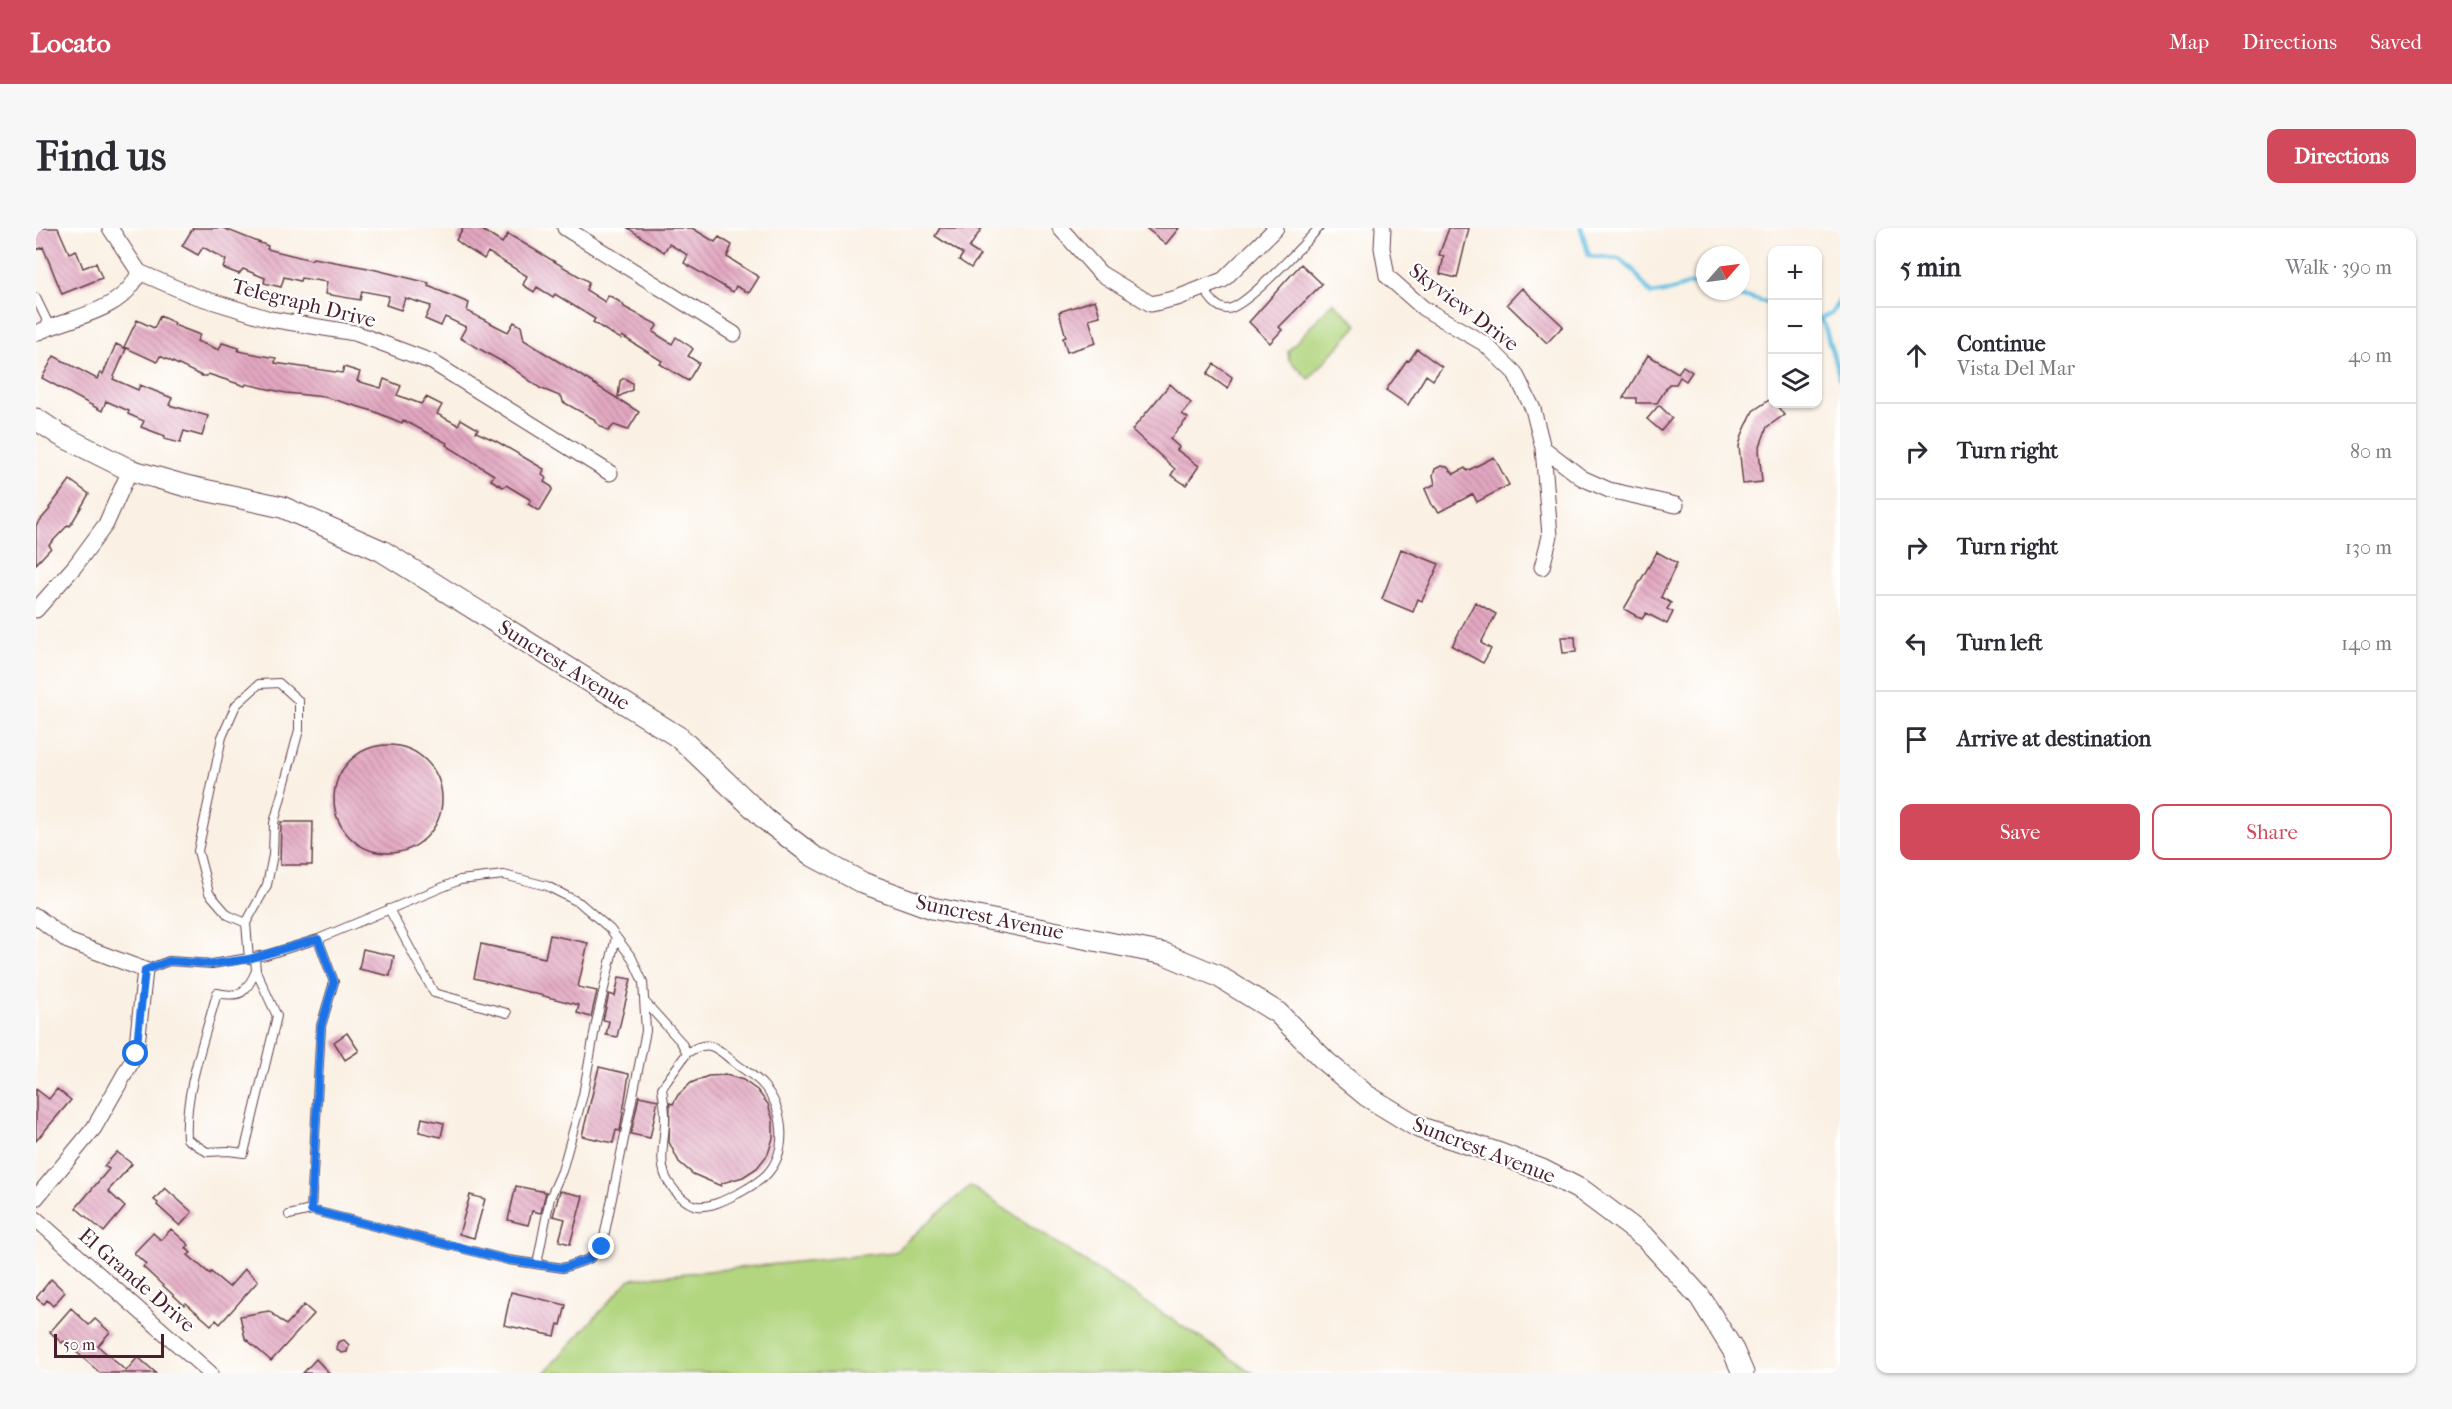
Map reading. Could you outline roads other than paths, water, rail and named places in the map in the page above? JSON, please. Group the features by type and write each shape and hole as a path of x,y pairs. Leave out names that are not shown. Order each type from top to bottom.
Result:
{"street":[{"path":"43,330 102,310 135,283 139,272 110,228"},
{"path":"565,228 734,334"},
{"path":"1060,228 1100,273 1152,303 1223,280 1276,228"},
{"name":"Skyview Drive","path":"1383,228 1382,249 1387,276 1423,308 1485,344 1515,373 1533,409 1543,448 1550,536 1542,567"},
{"name":"Telegraph Drive","path":"139,272 192,295 270,319 355,333 432,362 610,473"},
{"name":"Suncrest Avenue","path":"36,419 60,435 130,470 186,486 282,507 382,551 680,738 766,820 813,856 864,884 932,908 1165,954 1218,976 1278,1013 1326,1062 1366,1096 1418,1127 1542,1170 1583,1191 1646,1238 1700,1298 1733,1350 1743,1373"},
{"path":"1543,448 1582,478 1609,490 1676,505"},
{"path":"36,610 75,566 106,524 130,470"},
{"path":"36,916 69,941 145,970 136,1054 94,1128 36,1198"},
{"name":"El Grande Drive","path":"36,1219 210,1373"}],"lane":[{"path":"1203,288 1219,307 1225,309 1236,306 1274,275 1319,228"},
{"path":"36,298 43,330"},
{"path":"246,923 228,915 209,893 198,851 222,736 236,705 259,684 279,683 299,701 299,730 274,823 273,855 267,885 246,923 256,971 277,1016 244,1153 228,1150 207,1152 187,1139 186,1118 203,1044 217,993 233,996 248,989 256,971"},
{"path":"145,970 169,961 212,964 252,958 318,939 460,880 504,875 547,886 580,903 610,929 632,958 644,982 646,1031 602,1247 589,1259 563,1268 508,1260 311,1210 289,1215"},
{"path":"389,909 434,993 507,1013"},
{"path":"537,1264 550,1198 562,1171 583,1095 596,1023 616,937"},
{"path":"311,1210 321,1026 334,982 318,939"},
{"path":"645,1002 681,1042 687,1053"},
{"path":"699,1046 715,1047 764,1085 777,1110 782,1130 779,1152 769,1172 747,1188 711,1204 697,1206 683,1198 669,1182 662,1165 665,1116 662,1088 687,1053 699,1046"}],"waterway":[{"path":"1581,228 1589,256 1619,259 1633,270 1651,294 1670,291 1690,284 1696,285"},
{"path":"1750,298 1768,303"},
{"path":"1822,318 1831,314 1840,300"},
{"path":"1822,322 1840,378"}]}
